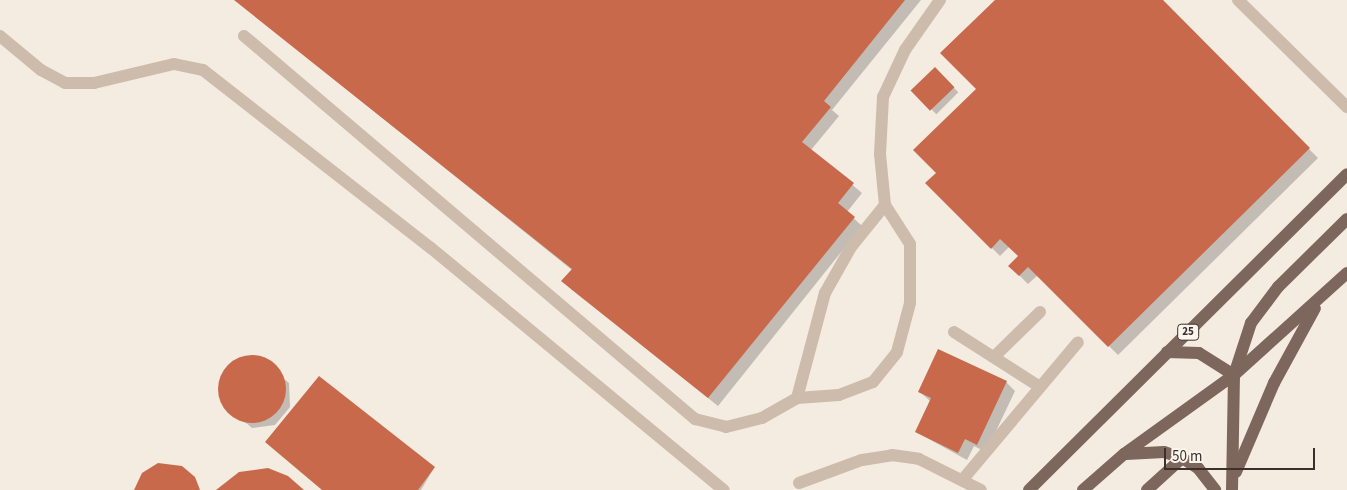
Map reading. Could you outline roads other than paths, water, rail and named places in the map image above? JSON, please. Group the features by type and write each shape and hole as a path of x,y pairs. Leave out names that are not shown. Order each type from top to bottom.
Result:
{"main road":[{"name":"25","path":"1028,490 1347,174"},
{"path":"1232,484 1234,375 1260,306 1347,219"},
{"path":"1083,490 1124,454 1234,375 1347,273"},
{"path":"1232,484 1274,383 1320,299"},
{"path":"1168,352 1199,353 1234,375"},
{"path":"1124,454 1164,452 1182,458 1198,468 1216,490"},
{"path":"1147,490 1182,458"}],"street":[{"path":"244,36 695,419 726,427 762,418 796,398 839,395 873,382 897,352 910,303 910,244 885,205 880,154 883,97 905,50 940,0"},
{"path":"1238,0 1347,107"},
{"path":"0,36 41,70 72,84 174,64 203,70 431,248 724,490"},
{"path":"796,398 825,293 851,247 885,205"},
{"path":"995,356 1040,312"},
{"path":"954,332 995,356 1037,385"},
{"path":"964,478 1011,426 1037,385 1078,342"},
{"path":"799,483 862,460 892,455 919,459 964,478 980,490"}]}
